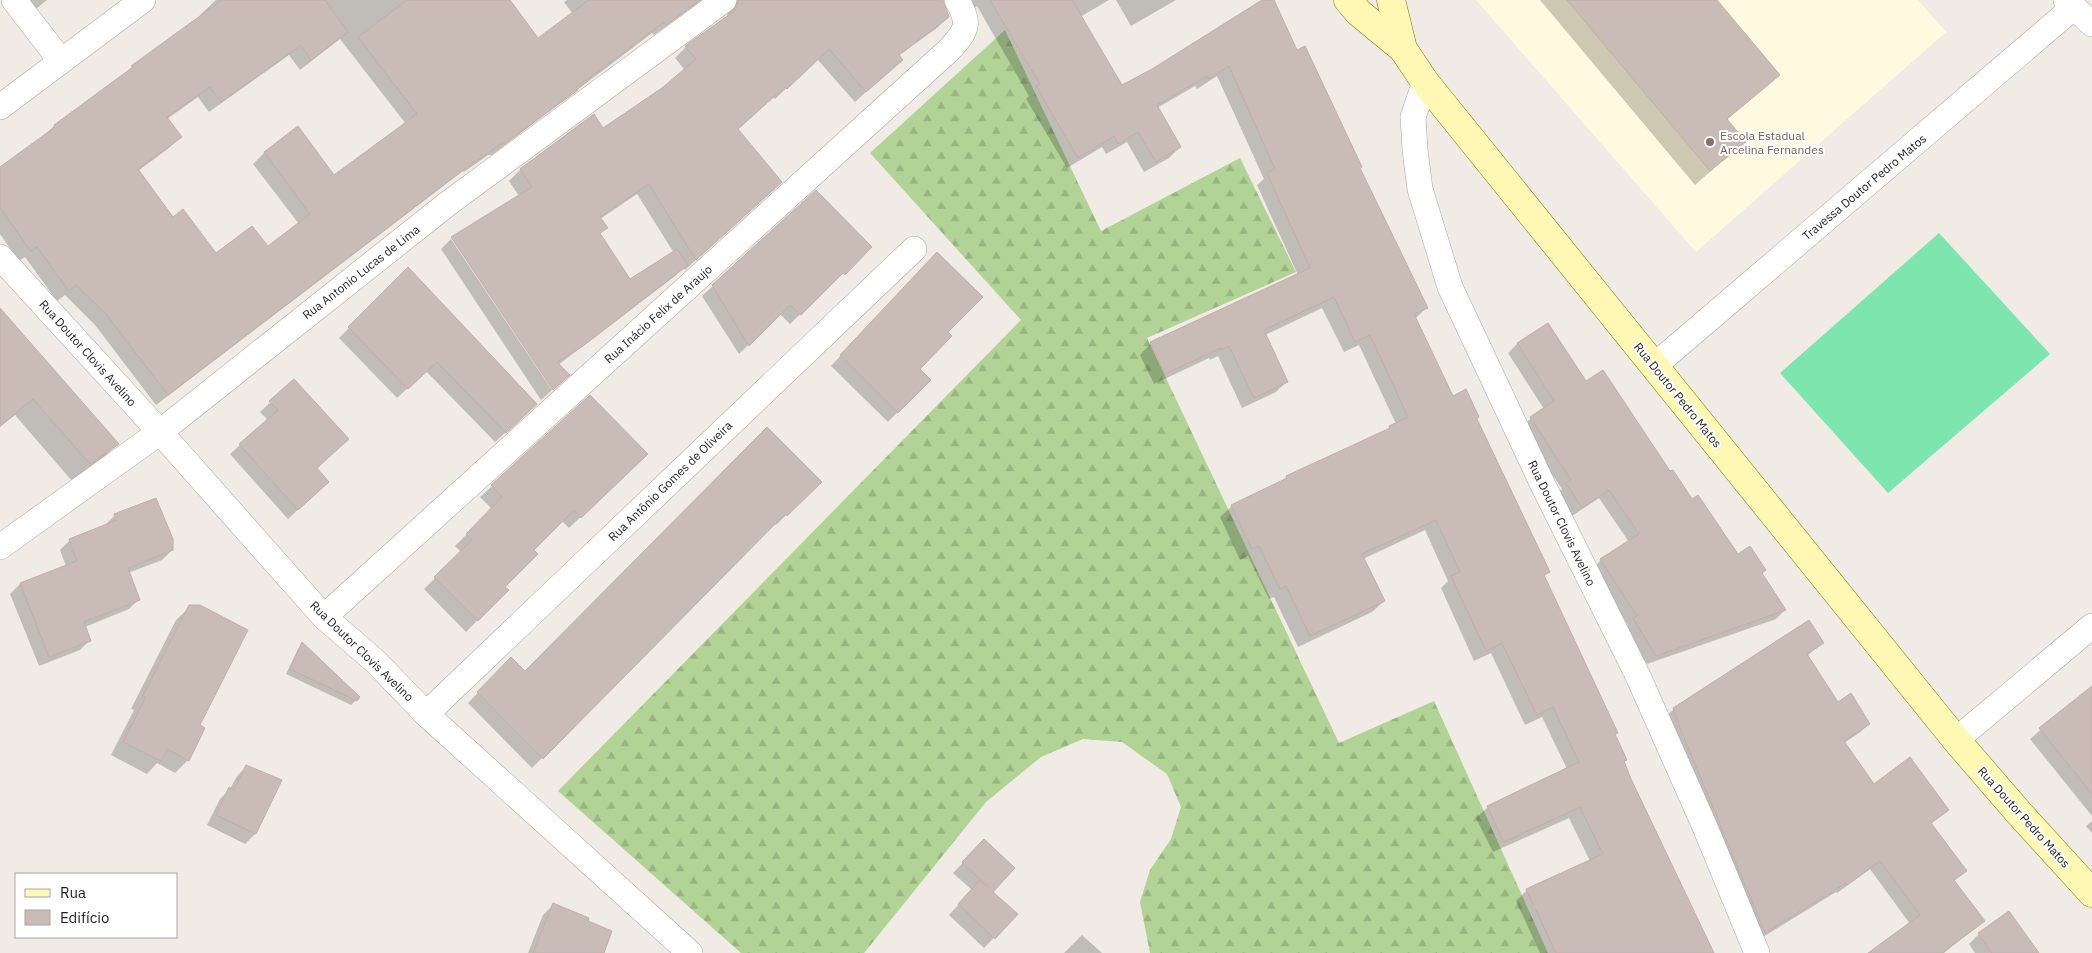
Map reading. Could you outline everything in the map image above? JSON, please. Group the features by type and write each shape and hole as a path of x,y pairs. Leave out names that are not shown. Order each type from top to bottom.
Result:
{"main road":[{"name":"Rua Doutor Pedro Matos","path":"1348,0 1358,12 1403,49 1424,82 1956,740 2092,893"},
{"name":"Rua Doutor Pedro Matos","path":"1392,0 1403,49"}],"street":[{"path":"14,0 61,61"},
{"path":"0,107 143,0"},
{"name":"Rua Antonio Lucas de Lima","path":"0,547 160,432 446,205 724,0"},
{"name":"Rua Inácio Felix de Araujo","path":"324,617 949,50 962,35 966,26 966,19 957,0"},
{"name":"Travessa Doutor Pedro Matos","path":"1654,366 2077,10"},
{"name":"Rua Doutor Clovis Avelino","path":"1424,82 1413,116 1415,150 1420,189 1450,287 1542,483 1638,676 1705,827 1757,953"},
{"name":"Rua Antônio Gomes de Oliveira","path":"426,714 914,248"},
{"name":"Rua Doutor Clovis Avelino","path":"0,257 160,432 324,617 376,662 426,714 690,953"},
{"path":"1956,740 2092,626"}],"shaded area":[{"name":"Escola Estadual Arcelina Fernandes","path":"1476,0 1918,0 1946,32 1696,252"}],"green space":[{"path":"1005,30 1101,231 1240,158 1296,272 1147,338 1339,743 1434,701 1548,953 1150,953 1140,902 1150,870 1171,839 1181,807 1167,774 1122,742 1083,739 1041,757 986,802 864,953 741,953 558,791 1021,320 870,153"},
{"path":"1939,233 2050,354 1888,493 1780,373"}],"building":[{"path":"222,0 325,0 348,32 311,60 301,45 221,102 210,87 167,117 182,137 138,169 173,217 183,209 216,253 252,226 268,246 310,214 264,152 298,126 334,175 417,114 358,37 407,0 510,0 538,38 589,0 700,0 666,25 664,22 576,87 578,90 504,144 500,144 475,161 168,395 106,314 76,285 69,291 37,247 31,251 0,208 0,167 133,67 131,66"},
{"path":"738,0 943,0 949,17 899,55 903,60 866,92 829,49 787,89 785,87 738,129 782,182 696,260 649,184 600,217 608,228 600,233 630,279 677,249 688,265 583,346 557,362 570,375 553,390 451,237 532,187 520,169 594,114 603,128 662,88 696,59 685,46 733,12"},
{"path":"990,0 1072,0 1122,85 1152,69 1262,0 1274,0 1297,50 1305,46 1362,167 1360,168 1428,308 1414,314 1453,396 1466,389 1479,417 1477,419 1550,572 1544,575 1618,733 1615,734 1627,760 1624,761 1631,779 1714,953 1556,953 1526,889 1603,854 1580,807 1504,842 1487,806 1579,762 1553,707 1537,715 1502,643 1486,651 1451,576 1460,572 1436,520 1362,554 1385,601 1310,636 1286,586 1280,589 1259,546 1252,549 1231,505 1287,478 1286,476 1390,428 1389,426 1408,417 1370,335 1355,342 1334,297 1264,330 1288,382 1254,398 1229,346 1165,374 1150,342 1310,268 1267,173 1275,169 1229,66 1208,79 1207,76 1157,105 1181,147 1156,162 1138,132 1118,144 1114,136 1078,158 1036,86 1040,84"},
{"path":"1567,0 1717,0 1780,75 1727,119 1746,142 1710,171"},
{"path":"816,190 872,247 845,275 843,273 801,315 790,305 749,346 712,285"},
{"path":"937,252 983,297 948,332 952,336 920,369 931,380 898,413 840,355"},
{"path":"408,267 537,404 506,433 437,362 408,389 348,327"},
{"path":"0,308 119,444 90,464 33,399 0,426"},
{"path":"1548,323 1586,381 1603,370 1670,471 1673,470 1692,499 1698,495 1738,554 1750,546 1766,570 1762,573 1786,610 1656,656 1633,618 1637,616 1600,559 1639,534 1609,490 1582,508 1566,483 1571,480 1530,417 1554,401 1517,343"},
{"path":"294,379 349,439 317,468 329,482 298,510 239,444 278,410 269,401"},
{"path":"590,395 648,454 581,518 574,510 534,550 538,554 505,587 509,590 478,621 434,577 472,540 466,534 502,497 491,485"},
{"path":"767,427 822,482 787,516 785,514 543,759 477,692 511,657 525,671"},
{"path":"156,498 173,539 173,550 128,568 140,600 84,622 91,641 49,657 20,583 77,561 69,539 117,520 114,514"},
{"path":"189,605 200,605 248,630 200,725 205,728 189,761 167,749 161,761 123,742 146,697 143,696"},
{"path":"1809,620 1824,643 1807,654 1838,702 1851,693 1870,724 1844,741 1874,784 1910,757 1949,810 1931,823 1967,871 1954,880 1985,921 1942,953 1868,953 1920,915 1880,861 1847,885 1846,883 1765,933 1681,730 1673,708"},
{"path":"302,642 360,697 357,701 290,669"},
{"path":"2092,686 2092,794 2039,728"},
{"path":"246,765 282,780 256,834 216,815 229,787 234,790"},
{"path":"984,839 1015,868 993,892 1018,914 995,939 958,904 980,880 989,888 962,862"},
{"path":"553,903 589,918 588,921 612,931 604,953 533,953"},
{"path":"2009,911 2039,953 1992,953 1978,933"}],"place":[{"name":"Escola Estadual Arcelina Fernandes","path":"1710,142"}]}
